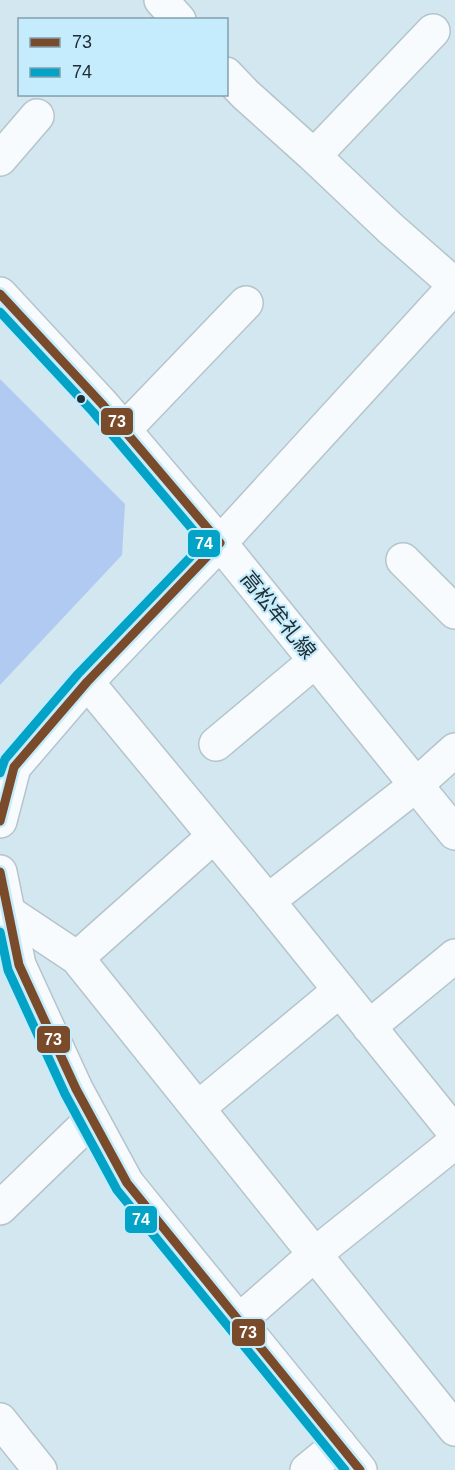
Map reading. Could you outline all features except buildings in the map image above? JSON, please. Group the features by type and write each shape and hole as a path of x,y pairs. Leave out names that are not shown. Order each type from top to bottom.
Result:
{"street":[{"path":"161,0 177,18"},
{"path":"314,156 432,31"},
{"path":"0,821 14,767 87,682 220,543 455,286 244,94 228,76"},
{"path":"0,159 37,116"},
{"name":"高松牟礼線","path":"0,294 124,430 220,543 455,833"},
{"path":"124,430 246,303"},
{"path":"403,560 455,612"},
{"path":"216,744 315,661"},
{"path":"87,682 455,1132"},
{"path":"268,901 416,785 455,750"},
{"path":"76,958 214,836"},
{"path":"0,872 19,966 76,1089 127,1183 360,1470"},
{"path":"8,912 76,958 315,1254 449,1409"},
{"path":"369,1027 455,956"},
{"path":"198,1108 340,990"},
{"path":"0,1208 92,1119"},
{"path":"239,1321 315,1254 455,1142"},
{"path":"0,1420 40,1470"},
{"path":"307,1470 339,1444"}],"water":[{"path":"0,379 125,504 122,555 0,685"}],"transit line":[{"name":"73","path":"0,294 102,404 220,543 87,682 14,767 0,821"},
{"name":"74","path":"0,312 93,412 204,543 78,674 5,759 0,773"},
{"name":"73","path":"0,872 19,965 76,1089 127,1183 360,1470"},
{"name":"74","path":"0,932 8,970 65,1094 117,1190 345,1470"}]}
